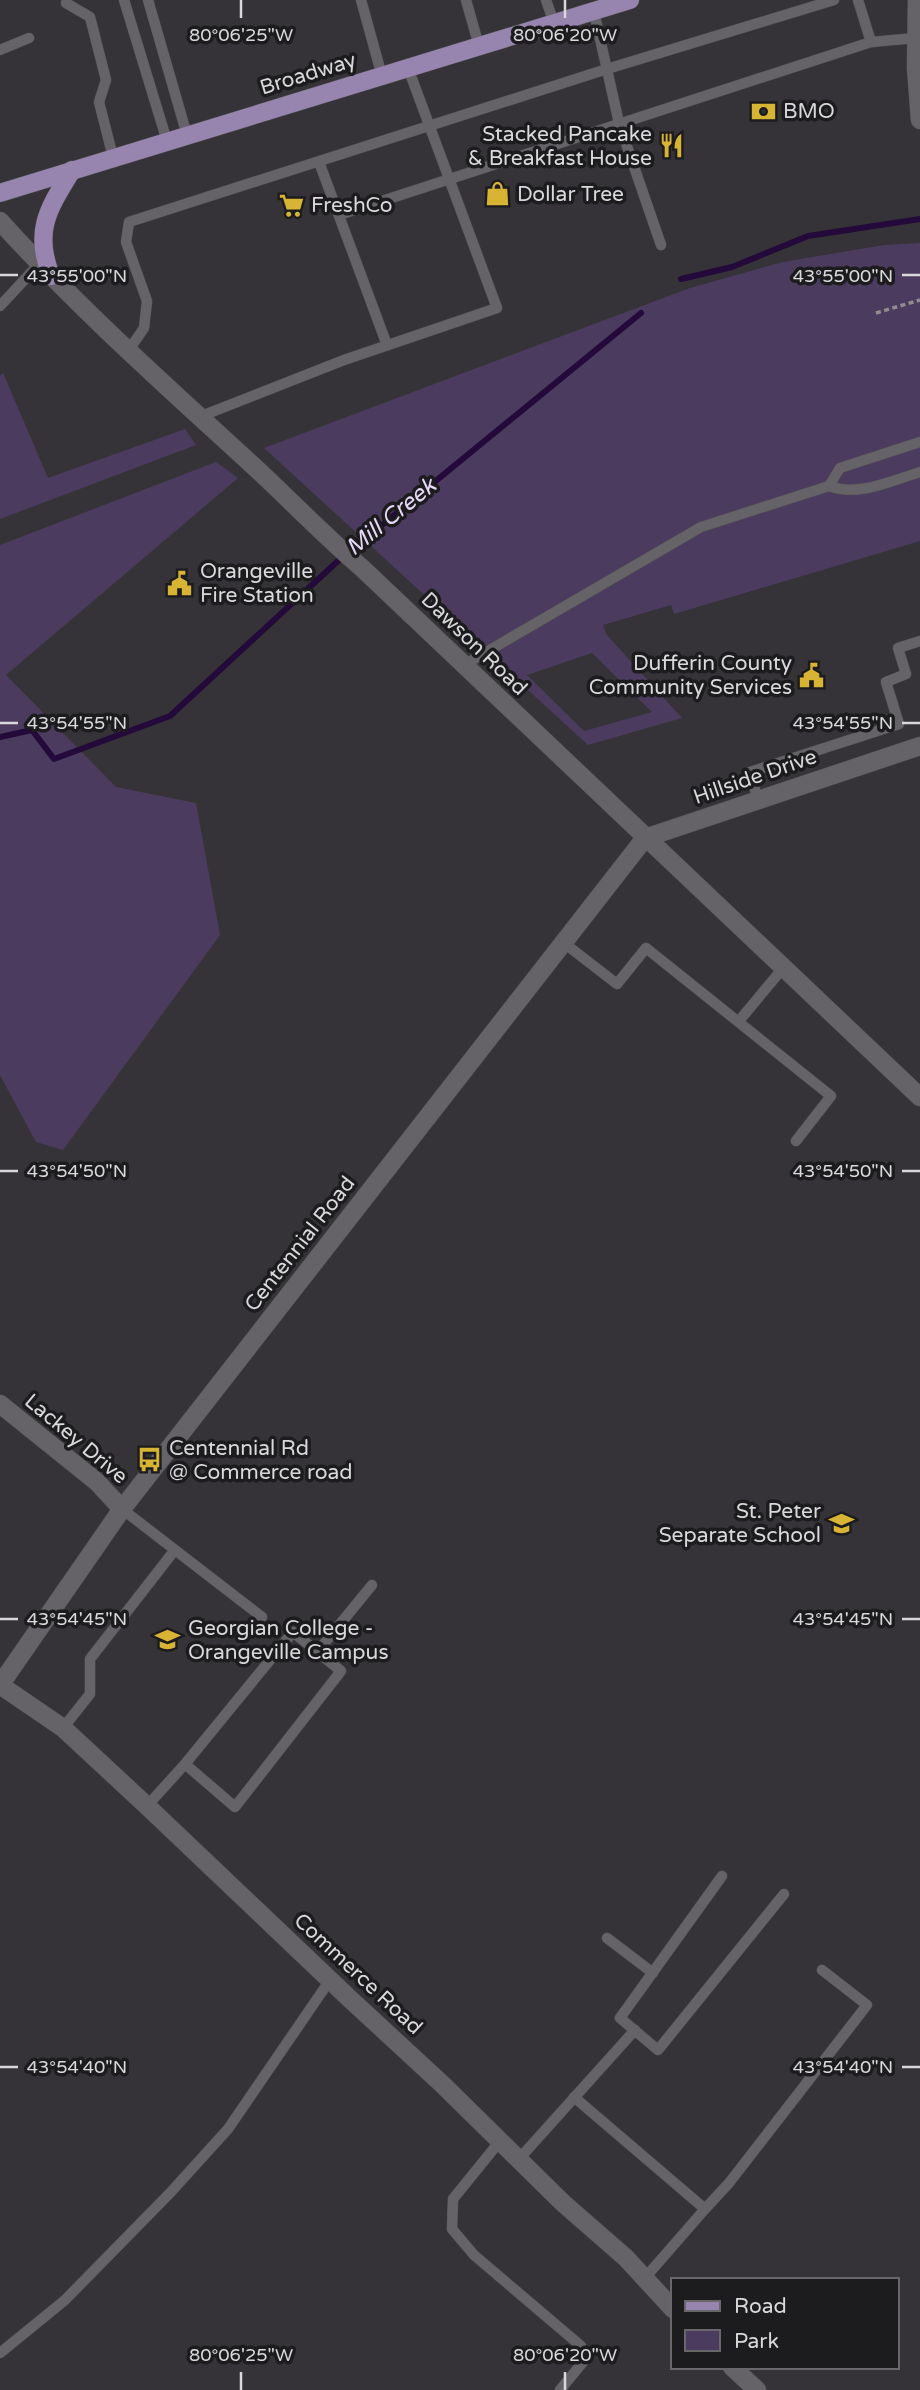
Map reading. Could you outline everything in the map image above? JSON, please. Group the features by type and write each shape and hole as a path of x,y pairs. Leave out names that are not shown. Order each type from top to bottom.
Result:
{"main road":[{"name":"Broadway","path":"0,194 113,157 630,0"},
{"path":"45,270 43,225 53,200 72,170"}],"street":[{"path":"918,0 916,38 920,120"},
{"name":"Dawson Road","path":"0,221 45,270 199,417 920,1097"},
{"name":"Hillside Drive","path":"645,838 920,746"},
{"name":"Centennial Road","path":"0,1685 122,1509 645,838"},
{"name":"Lackey Drive","path":"0,1404 97,1482 122,1509"},
{"name":"Commerce Road","path":"0,1685 63,1728 442,2084 563,2203 626,2258 671,2307"},
{"path":"734,2369 757,2390"}],"lane":[{"path":"124,0 167,141"},
{"path":"148,0 187,135"},
{"path":"361,0 382,76"},
{"path":"466,0 480,46"},
{"path":"546,0 554,23"},
{"path":"129,350 144,328 147,301 126,242 129,222 607,69 834,0"},
{"path":"858,0 871,42"},
{"path":"66,4 90,17 106,80 99,102 113,157"},
{"path":"601,7 607,69 619,123 661,245"},
{"path":"0,50 29,38"},
{"path":"339,215 871,42 916,38"},
{"path":"199,417 344,360 497,309 408,68"},
{"path":"319,162 387,345"},
{"path":"0,306 45,270"},
{"path":"829,486 840,468 920,442"},
{"path":"464,665 701,527 829,486 842,491 862,490 920,472"},
{"path":"758,800 750,772 899,724 886,682 906,674 898,648 920,641"},
{"path":"564,943 617,984 646,948 831,1096 796,1141"},
{"path":"739,1021 783,968"},
{"path":"122,1509 262,1618"},
{"path":"63,1728 90,1694 90,1659 174,1551"},
{"path":"317,1651 372,1585"},
{"path":"147,1806 185,1765 293,1632 341,1671 236,1807 185,1765"},
{"path":"722,1876 620,2018 657,2050 784,1894"},
{"path":"607,1938 653,1973"},
{"path":"644,2279 729,2183 867,2005 822,1970"},
{"path":"0,2353 65,2300 170,2193 228,2129 330,1980"},
{"path":"519,2159 635,2031"},
{"path":"574,2097 705,2209"},
{"path":"500,2141 453,2199 452,2229 474,2255 581,2346 583,2362 560,2390"}],"path":[{"path":"876,313 920,300"}],"green space":[{"path":"920,243 920,541 674,614 671,605 603,625 606,634 682,718 588,745 264,448 690,288 783,262 884,245","holes":["592,653 652,712 584,731 527,675"]},
{"path":"3,373 48,478 185,429 196,445 0,519 0,376"},
{"path":"216,462 238,478 6,675 116,787 196,803 220,935 63,1150 36,1142 0,1075 0,545"}],"waterway":[{"name":"Mill Creek","path":"681,279 732,267 808,236 920,219"},
{"name":"Mill Creek","path":"0,737 32,730 54,759 170,716 338,561 641,313"}],"place":[{"name":"BMO","path":"763,111"},
{"name":"Stacked Pancake & Breakfast House","path":"672,146"},
{"name":"Dollar Tree","path":"497,194"},
{"name":"FreshCo","path":"291,205"},
{"name":"Orangeville Fire Station","path":"180,583"},
{"name":"Dufferin County Community Services","path":"812,675"},
{"name":"Centennial Rd @ Commerce road","path":"149,1460"},
{"name":"St. Peter Separate School","path":"841,1523"},
{"name":"Georgian College - Orangeville Campus","path":"168,1640"}]}
